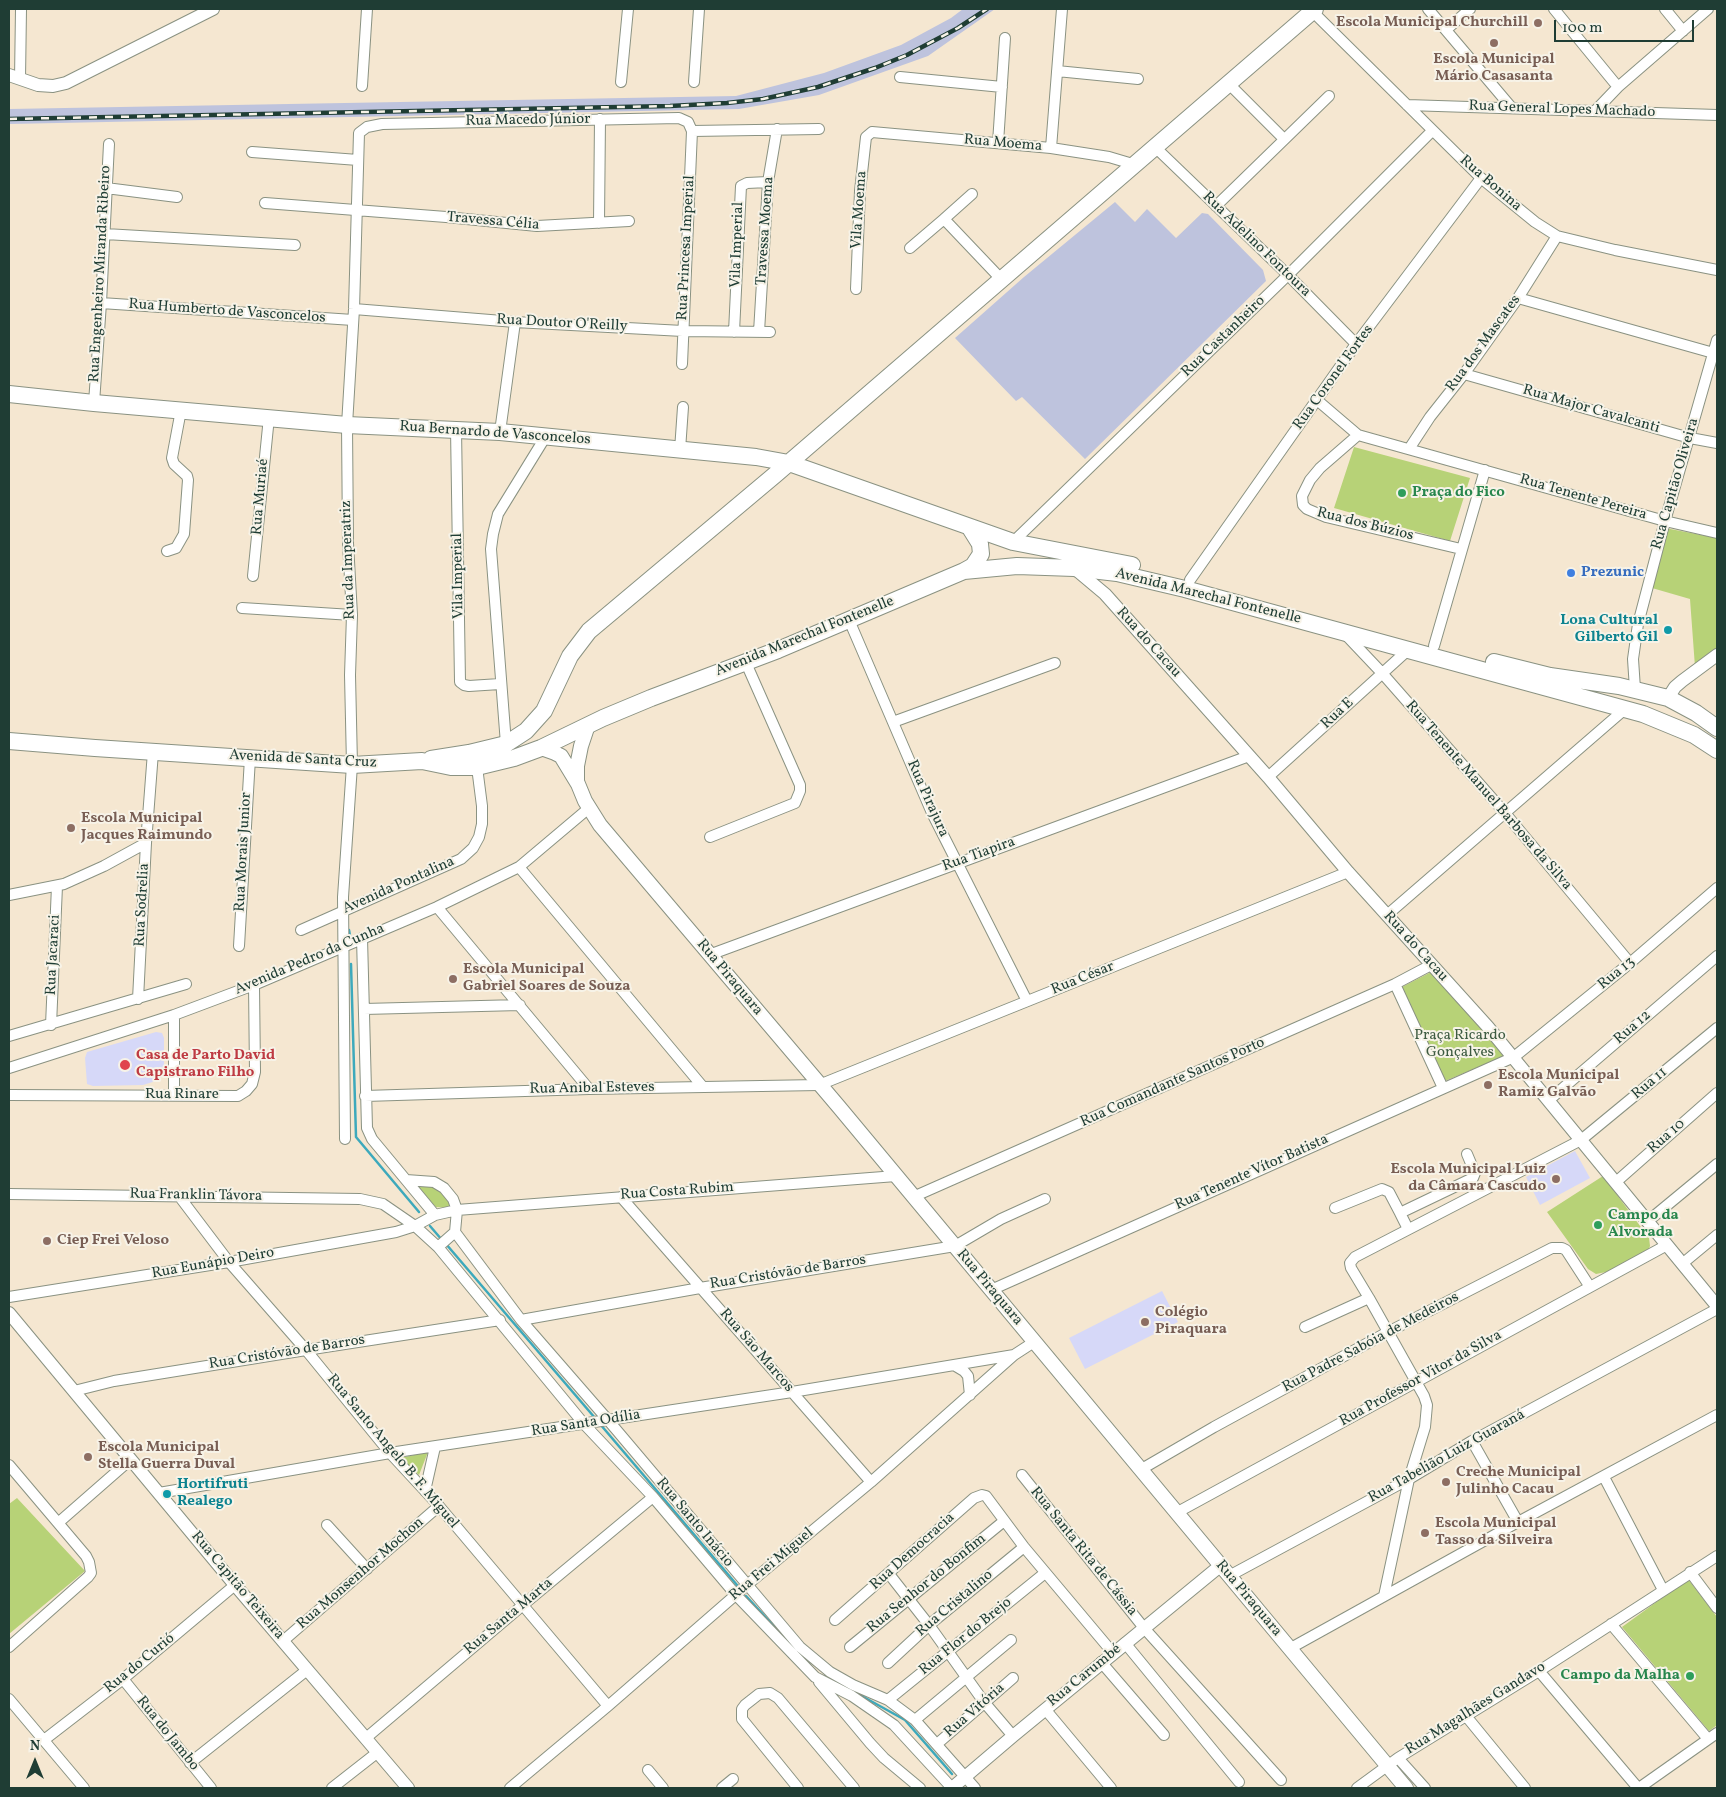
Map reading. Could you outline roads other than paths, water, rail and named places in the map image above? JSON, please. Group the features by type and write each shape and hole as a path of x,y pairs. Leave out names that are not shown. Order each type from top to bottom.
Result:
{"main road":[{"path":"422,761 469,754 511,741 534,724 544,711 570,656 590,631 1136,165 1313,10"},
{"name":"Rua Bernardo de Vasconcelos","path":"9,394 347,424 500,432 756,457 789,463 970,528"},
{"path":"756,457 763,463 765,468 764,484"},
{"path":"964,571 973,566 980,554 980,544 970,528"},
{"name":"Avenida Marechal Fontenelle","path":"970,528 1013,542 1133,565 1550,676 1635,689 1668,698 1696,713 1717,728"},
{"path":"1008,567 1004,562 1003,552 1004,548 1013,542"},
{"name":"Avenida Marechal Fontenelle","path":"588,725 651,698 746,663 964,571 1008,567 1074,568 1117,573 1625,709 1657,719 1694,735 1717,750"},
{"path":"1668,698 1666,711 1668,717 1694,735"},
{"name":"Avenida de Santa Cruz","path":"9,741 352,765 422,761 451,767 477,767 538,750 588,725"},
{"name":"Rua Piraquara","path":"578,784 577,766 588,725"},
{"name":"Rua Piraquara","path":"538,750 556,753 561,756 600,825 914,1196 1406,1788"}],"street":[{"path":"21,9 15,77 38,85 53,86 66,83 213,9"},
{"path":"362,86 367,9"},
{"path":"621,82 628,9"},
{"path":"694,82 699,9"},
{"path":"1050,148 1062,9"},
{"path":"1428,9 1447,29 1511,108"},
{"path":"1447,29 1470,9"},
{"path":"1554,9 1618,87"},
{"path":"1665,9 1683,31"},
{"path":"1596,110 1618,87 1708,9"},
{"name":"Rua Bonina","path":"1313,10 1481,178 1535,222 1557,236 1615,250 1717,270"},
{"path":"998,143 1006,38"},
{"path":"1057,71 1138,79"},
{"path":"900,76 1002,87"},
{"path":"1229,84 1284,139"},
{"path":"1216,206 1329,96"},
{"name":"Rua General Lopes Machado","path":"1408,105 1717,115"},
{"name":"Rua Macedo Júnior","path":"359,133 367,127 382,124 679,118 688,122 692,131"},
{"path":"599,223 600,119"},
{"path":"692,131 819,129"},
{"name":"Travessa Moema","path":"759,332 768,182 777,130"},
{"name":"Rua Princesa Imperial","path":"682,364 692,131"},
{"name":"Rua Castanheiro","path":"1013,542 1288,275 1432,131"},
{"name":"Rua da Imperatriz","path":"344,1139 344,884 352,765 350,675 352,615 348,543 347,424 354,308 359,133"},
{"name":"Rua Moema","path":"869,133 1050,148 1109,157 1136,165"},
{"name":"Vila Moema","path":"856,288 860,191 866,140 869,133"},
{"name":"Rua Engenheiro Miranda Ribeiro","path":"94,403 109,144"},
{"name":"Rua Adelino Fontoura","path":"1156,147 1356,344"},
{"path":"252,152 358,160"},
{"name":"Rua Coronel Fortes","path":"1190,580 1356,344 1481,178"},
{"name":"Vila Imperial","path":"734,332 741,186 747,183 768,182"},
{"path":"106,188 177,197"},
{"path":"910,248 972,194"},
{"path":"265,203 357,210"},
{"name":"Travessa Célia","path":"357,210 537,226 629,221"},
{"path":"944,219 1002,280"},
{"path":"105,234 295,244"},
{"name":"Rua dos Mascates","path":"1409,450 1430,417 1464,374 1518,298 1557,236"},
{"path":"1518,298 1716,353"},
{"name":"Rua Humberto de Vasconcelos","path":"101,303 352,320"},
{"name":"Rua Doutor O'Reilly","path":"354,308 514,322 683,331 770,332"},
{"path":"500,432 514,322"},
{"name":"Rua Capitão Oliveira","path":"1635,689 1633,659 1638,624 1665,521 1716,353 1717,340"},
{"name":"Rua Major Cavalcanti","path":"1464,374 1690,438 1717,443"},
{"name":"Rua Tenente Pereira","path":"1317,400 1358,435 1665,521 1717,533"},
{"path":"680,450 683,407"},
{"path":"167,551 176,548 184,534 188,480 187,476 174,464 172,458 182,410"},
{"name":"Rua Muriaé","path":"253,576 269,417"},
{"name":"Vila Imperial","path":"456,429 460,682 464,686 500,684"},
{"name":"Rua dos Búzios","path":"1358,435 1320,468 1310,480 1302,496 1303,505 1312,512 1326,516 1461,549"},
{"path":"511,741 500,684 492,549 493,534 498,514 546,436"},
{"path":"1434,646 1485,470"},
{"name":"Rua do Cacau","path":"1074,568 1105,594 1249,756 1348,872 1514,1057 1717,1306"},
{"name":"Rua do Cacau","path":"1105,594 1106,584 1117,573"},
{"path":"242,608 352,615"},
{"name":"Rua Pirajura","path":"850,620 932,813 1027,1001"},
{"name":"Rua Tenente Manuel Barbosa da Silva","path":"1342,632 1382,673 1506,813 1630,963"},
{"name":"Rua E","path":"1268,778 1408,650"},
{"path":"1668,698 1682,681 1717,655"},
{"path":"710,837 795,803 800,791 800,785 746,663"},
{"path":"892,722 1055,664"},
{"path":"1387,915 1625,709"},
{"name":"Rua Sodrelia","path":"138,999 146,844 154,752"},
{"name":"Rua Tiapira","path":"709,955 1249,756"},
{"name":"Rua Morais Junior","path":"239,946 250,758"},
{"name":"Avenida Pontalina","path":"301,930 344,915 461,859 473,848 479,837 482,824 482,806 477,767"},
{"name":"Avenida Pedro da Cunha","path":"9,1068 174,1015 254,985 344,943 362,938 437,907 519,867 589,808"},
{"path":"9,895 57,886 91,872 146,844"},
{"path":"519,867 703,1087"},
{"name":"Rua César","path":"819,1085 1348,872"},
{"name":"Rua Jacaraci","path":"51,1025 57,886"},
{"name":"Rua 13","path":"1514,1057 1630,963 1717,888"},
{"path":"437,907 520,1004 589,1089"},
{"path":"362,938 367,1128 372,1139 406,1180 425,1220"},
{"name":"Rua 12","path":"1549,1100 1717,956"},
{"name":"Rua Comandante Santos Porto","path":"914,1196 1395,984 1431,965"},
{"path":"9,1036 186,984"},
{"path":"1395,984 1443,1088"},
{"name":"Rua Rinare","path":"9,1095 238,1096 252,1084 255,1072 254,985"},
{"path":"364,1009 520,1004"},
{"path":"174,1015 174,1095"},
{"name":"Rua 11","path":"1369,1298 1351,1268 1352,1260 1355,1257 1581,1140 1717,1028"},
{"name":"Rua Tenente Vítor Batista","path":"991,1290 1514,1057"},
{"name":"Rua Anibal Esteves","path":"365,1096 589,1089 819,1085"},
{"name":"Rua 10","path":"1616,1182 1717,1094"},
{"path":"1400,1213 1473,1178 1475,1172 1467,1154"},
{"path":"1648,1221 1717,1164"},
{"name":"Rua Costa Rubim","path":"425,1220 457,1210 896,1176"},
{"path":"406,1180 434,1182 444,1188 453,1199 457,1210 453,1234 440,1245"},
{"path":"1335,1208 1382,1189 1389,1192 1408,1229"},
{"name":"Rua Franklin Távora","path":"9,1194 360,1199 383,1204 425,1220"},
{"name":"Rua Santo Angelo B. F. Miguel","path":"179,1196 229,1262 306,1350 390,1453 439,1506 608,1706"},
{"name":"Rua Sāo Marcos","path":"621,1196 871,1482"},
{"name":"Rua Cristóvão de Barros","path":"521,1320 955,1246 1001,1218 1045,1199"},
{"name":"Rua Santo Inácio","path":"425,1220 440,1245 500,1320 596,1422 815,1677 852,1696 894,1725 957,1784"},
{"name":"Rua Eunápio Deiro","path":"9,1298 396,1232 425,1220"},
{"name":"Rua Santo Inácio","path":"453,1234 521,1320 653,1497 741,1590 815,1661 830,1672 888,1700 915,1720 937,1744 957,1784"},
{"path":"1682,1264 1717,1235"},
{"name":"Rua Professor Vitor da Silva","path":"1176,1513 1667,1244"},
{"name":"Rua Padre Sabóia de Medeiros","path":"1140,1470 1214,1427 1388,1332 1552,1248 1566,1250 1590,1287"},
{"path":"1305,1327 1369,1298 1427,1406 1425,1426 1409,1479 1384,1596"},
{"name":"Rua Tabelião Luiz Guaraná","path":"1224,1571 1409,1479 1472,1441 1717,1306"},
{"name":"Rua Capitão Teixeira","path":"9,1313 130,1460 408,1788"},
{"name":"Rua Cristóvão de Barros","path":"74,1391 114,1381 500,1320"},
{"name":"Rua Frei Miguel","path":"510,1788 608,1706 741,1590 871,1482 1014,1355 1034,1342"},
{"name":"Rua Santa Odília","path":"159,1492 390,1453 792,1392 1014,1355"},
{"path":"954,1365 968,1376 970,1395"},
{"path":"1289,1649 1518,1522 1717,1415"},
{"path":"1472,1441 1518,1522"},
{"path":"425,1491 435,1447"},
{"path":"58,1523 130,1460"},
{"path":"9,1465 86,1556 91,1573 9,1647"},
{"name":"Rua Santa Rita de Cássia","path":"1022,1475 1144,1628 1281,1780"},
{"path":"1604,1477 1663,1590"},
{"name":"Rua Democracia","path":"835,1620 974,1498 982,1495 986,1496 1004,1521"},
{"name":"Rua Santa Marta","path":"366,1738 653,1497"},
{"name":"Rua Monsenhor Mochon","path":"283,1641 439,1506"},
{"path":"1004,1521 1112,1653"},
{"name":"Rua Senhor do Bonfim","path":"850,1647 1004,1521"},
{"path":"327,1525 367,1568"},
{"name":"Rua Cristalino","path":"888,1663 929,1625 1024,1547"},
{"name":"Rua Magalhães Gandavo","path":"1357,1788 1398,1758 1539,1671 1717,1556"},
{"name":"Rua Carumbé","path":"957,1784 1112,1653 1224,1571"},
{"path":"1690,1572 1717,1608"},
{"name":"Rua Flor do Brejo","path":"888,1700 1045,1573"},
{"path":"889,1574 929,1625 984,1702 1012,1736"},
{"name":"Rua do Curió","path":"44,1740 123,1678 235,1585"},
{"path":"1611,1624 1708,1739"},
{"path":"915,1720 1011,1640"},
{"path":"1125,1643 1239,1782"},
{"path":"1101,1662 1164,1735"},
{"path":"190,1763 307,1670"},
{"path":"1539,1671 1639,1788 1717,1733"},
{"path":"815,1677 884,1758 920,1788"},
{"name":"Rua do Jambo","path":"123,1678 211,1788"},
{"name":"Rua Vitória","path":"937,1744 1013,1678"},
{"path":"798,1788 742,1719 742,1710 745,1705 759,1694 770,1693 778,1698 854,1788"},
{"path":"9,1699 84,1788"},
{"path":"1045,1708 1111,1788"},
{"path":"1466,1716 1525,1788"},
{"path":"332,1788 378,1752"},
{"path":"1398,1758 1425,1788"},
{"path":"648,1770 662,1788"},
{"path":"722,1788 733,1779"},
{"path":"957,1784 975,1788"}],"waterway":[{"path":"349,930 350,936"},
{"path":"351,964 356,1137 419,1212"},
{"path":"430,1226 442,1240"},
{"path":"446,1244 595,1418"},
{"path":"600,1424 737,1585"},
{"path":"746,1596 807,1662"},
{"path":"860,1695 905,1720 952,1774"}],"railway":[{"path":"9,119 670,106 763,99 818,87 875,68 907,55 958,28 987,9"}],"place":[{"name":"Escola Municipal Churchill","path":"1538,23"},
{"name":"Escola Municipal Mário Casasanta","path":"1494,43"},
{"name":"Praça do Fico","path":"1402,493"},
{"name":"Prezunic","path":"1571,573"},
{"name":"Lona Cultural Gilberto Gil","path":"1668,630"},
{"name":"Escola Municipal Jacques Raimundo","path":"71,828"},
{"name":"Escola Municipal Gabriel Soares de Souza","path":"453,979"},
{"name":"Casa de Parto David Capistrano Filho","path":"125,1065"},
{"name":"Escola Municipal Ramiz Galvão","path":"1488,1085"},
{"name":"Escola Municipal Luiz da Câmara Cascudo","path":"1556,1179"},
{"name":"Campo da Alvorada","path":"1598,1225"},
{"name":"Ciep Frei Veloso","path":"47,1241"},
{"name":"Colégio Piraquara","path":"1145,1322"},
{"name":"Escola Municipal Stella Guerra Duval","path":"88,1457"},
{"name":"Creche Municipal Julinho Cacau","path":"1446,1482"},
{"name":"Hortifruti Realego","path":"167,1494"},
{"name":"Escola Municipal Tasso da Silveira","path":"1425,1533"},
{"name":"Campo da Malha","path":"1690,1676"}],"park label":[{"name":"Praça Ricardo Gonçalves","path":"1460,1044"}]}
